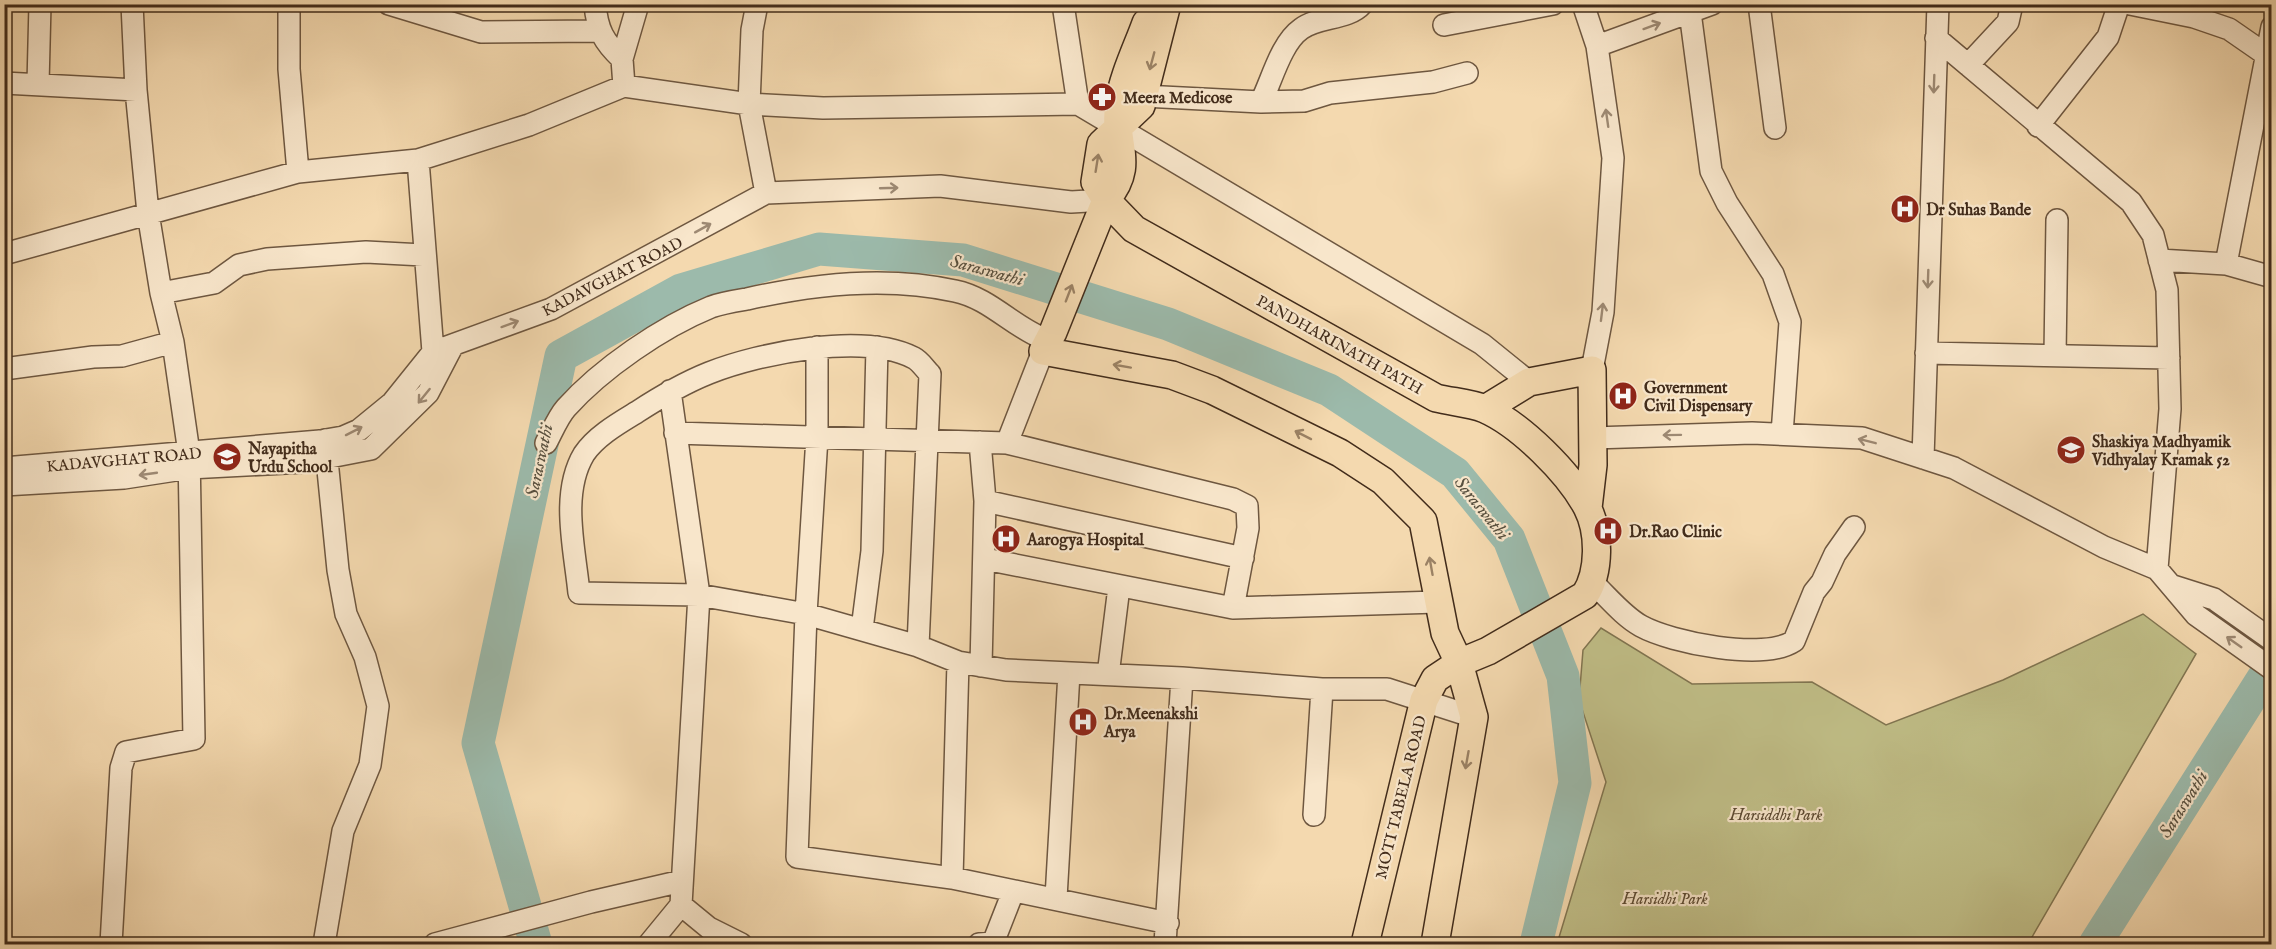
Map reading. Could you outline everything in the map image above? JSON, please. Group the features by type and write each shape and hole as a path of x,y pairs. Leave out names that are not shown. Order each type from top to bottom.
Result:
{"main road":[{"path":"1117,129 1119,101 1152,4"},
{"path":"1167,4 1141,106 1101,144 1095,182 1106,200 1048,342 1172,375 1212,390 1340,453 1383,481 1423,521 1445,633 1459,663 1472,707"},
{"name":"PANDHARINATH PATH","path":"1106,200 1134,229 1436,398 1485,409"},
{"path":"1429,689 1459,663 1488,651 1589,589 1596,540 1587,508 1593,438 1592,370 1529,382 1485,409 1522,433 1558,469 1587,508"},
{"name":"MOTI TABELA ROAD","path":"1365,945 1445,633"},
{"path":"1435,945 1472,707 1488,651"}],"street":[{"path":"38,84 40,4"},
{"path":"111,945 121,768 126,752 194,739 189,461 173,342 161,293 148,213 136,90 132,4"},
{"path":"289,4 289,69 298,172"},
{"path":"389,4 481,32 598,31"},
{"path":"596,4 598,31 605,42 622,59"},
{"path":"624,86 622,59 638,4"},
{"path":"757,4 752,30 749,104 766,193"},
{"path":"1063,4 1078,104"},
{"path":"1261,102 1275,74 1281,54 1301,28 1349,12 1362,4"},
{"path":"1444,25 1553,4"},
{"path":"1582,4 1597,46 1613,158 1603,312 1592,370"},
{"path":"1597,46 1712,4"},
{"path":"1759,4 1775,128"},
{"path":"1923,458 1938,4"},
{"path":"1968,65 2008,22 2012,4"},
{"path":"2038,126 2108,37 2119,4"},
{"path":"2130,4 2194,16 2229,29 2268,56"},
{"path":"1690,12 1711,171 1727,203 1773,274 1790,322 1782,434"},
{"path":"2226,264 2268,56 2271,27"},
{"path":"1936,38 2131,202 2152,235 2167,290 2170,409 2157,569"},
{"path":"1143,96 1261,102 1304,101 1330,93 1433,82 1467,73"},
{"path":"4,83 136,90"},
{"path":"4,254 298,172 418,160 529,124 624,86 749,104 823,108 1078,104 1482,345 1529,382"},
{"path":"4,485 124,478 189,461 266,465 327,449 371,449 390,433 428,393 443,349 423,255 418,160"},
{"name":"KADAVGHAT ROAD","path":"443,349 551,309 766,193 940,186 1071,202 1106,200"},
{"path":"2055,355 2057,220"},
{"path":"161,293 214,283 239,265 267,259 366,252 423,255"},
{"path":"2159,260 2226,264 2271,277"},
{"path":"546,443 565,409 613,365 667,331 712,307 822,285 865,284 955,291 985,301 1021,329 1048,342 1007,444"},
{"path":"4,369 122,356 173,342"},
{"path":"817,347 817,437 806,614 797,857 952,878 1168,922"},
{"path":"918,646 930,374 915,358 877,347 817,347 775,354 710,372 670,391 610,428 585,453 573,480 571,510 579,593 699,596 806,614 918,646 958,662 981,666 1322,689 1429,689 1472,707"},
{"path":"862,629 872,551 877,347"},
{"path":"1926,353 2169,358"},
{"path":"649,945 681,905 699,596 670,391"},
{"path":"675,433 1007,444 1233,500 1247,506 1248,528 1233,608"},
{"path":"1593,438 1647,435 1782,434 1862,438 1954,468 2104,547 2157,569 2196,615 2271,669"},
{"path":"980,442 985,501 981,666"},
{"path":"324,945 343,831 370,765 378,706 365,657 346,614 338,570 327,449"},
{"name":"KADAVGHAT ROAD","path":"4,468 189,461"},
{"path":"985,501 1243,558"},
{"path":"1589,589 1629,618 1661,634 1712,648 1780,648 1794,641 1814,592 1822,582 1835,554 1854,527"},
{"path":"985,559 1233,608 1438,602"},
{"path":"2173,586 2214,599 2271,640"},
{"path":"1108,675 1119,587"},
{"path":"952,878 958,662"},
{"path":"1056,898 1069,673"},
{"path":"1165,945 1182,678"},
{"path":"1314,815 1322,689"},
{"path":"435,945 591,902 682,881"},
{"path":"988,944 1013,892"},
{"path":"681,905 709,928 741,945"}],"green space":[{"name":"Harsiddhi Park","path":"2143,614 2196,654 2028,944 1557,944 1606,782 1579,700 1583,650 1601,628 1692,684 1812,682 1886,725 2003,680"}],"waterway":[{"name":"Saraswathi","path":"536,944 478,743 561,356 681,290 819,249 963,260 1168,324 1329,390 1455,473 1509,539 1563,676 1575,783 1536,944"},
{"name":"Saraswathi","path":"2095,944 2272,664"}],"place":[{"name":"Meera Medicose","path":"1102,97"},
{"name":"Dr Suhas Bande","path":"1905,209"},
{"name":"Government Civil Dispensary","path":"1623,396"},
{"name":"Shaskiya Madhyamik Vidhyalay Kramak 52","path":"2071,450"},
{"name":"Nayapitha Urdu School","path":"227,457"},
{"name":"Dr.Rao Clinic","path":"1608,531"},
{"name":"Aarogya Hospital","path":"1006,539"},
{"name":"Dr.Meenakshi Arya","path":"1083,722"}],"park label":[{"name":"Harsidhi Park","path":"1665,898"}]}
